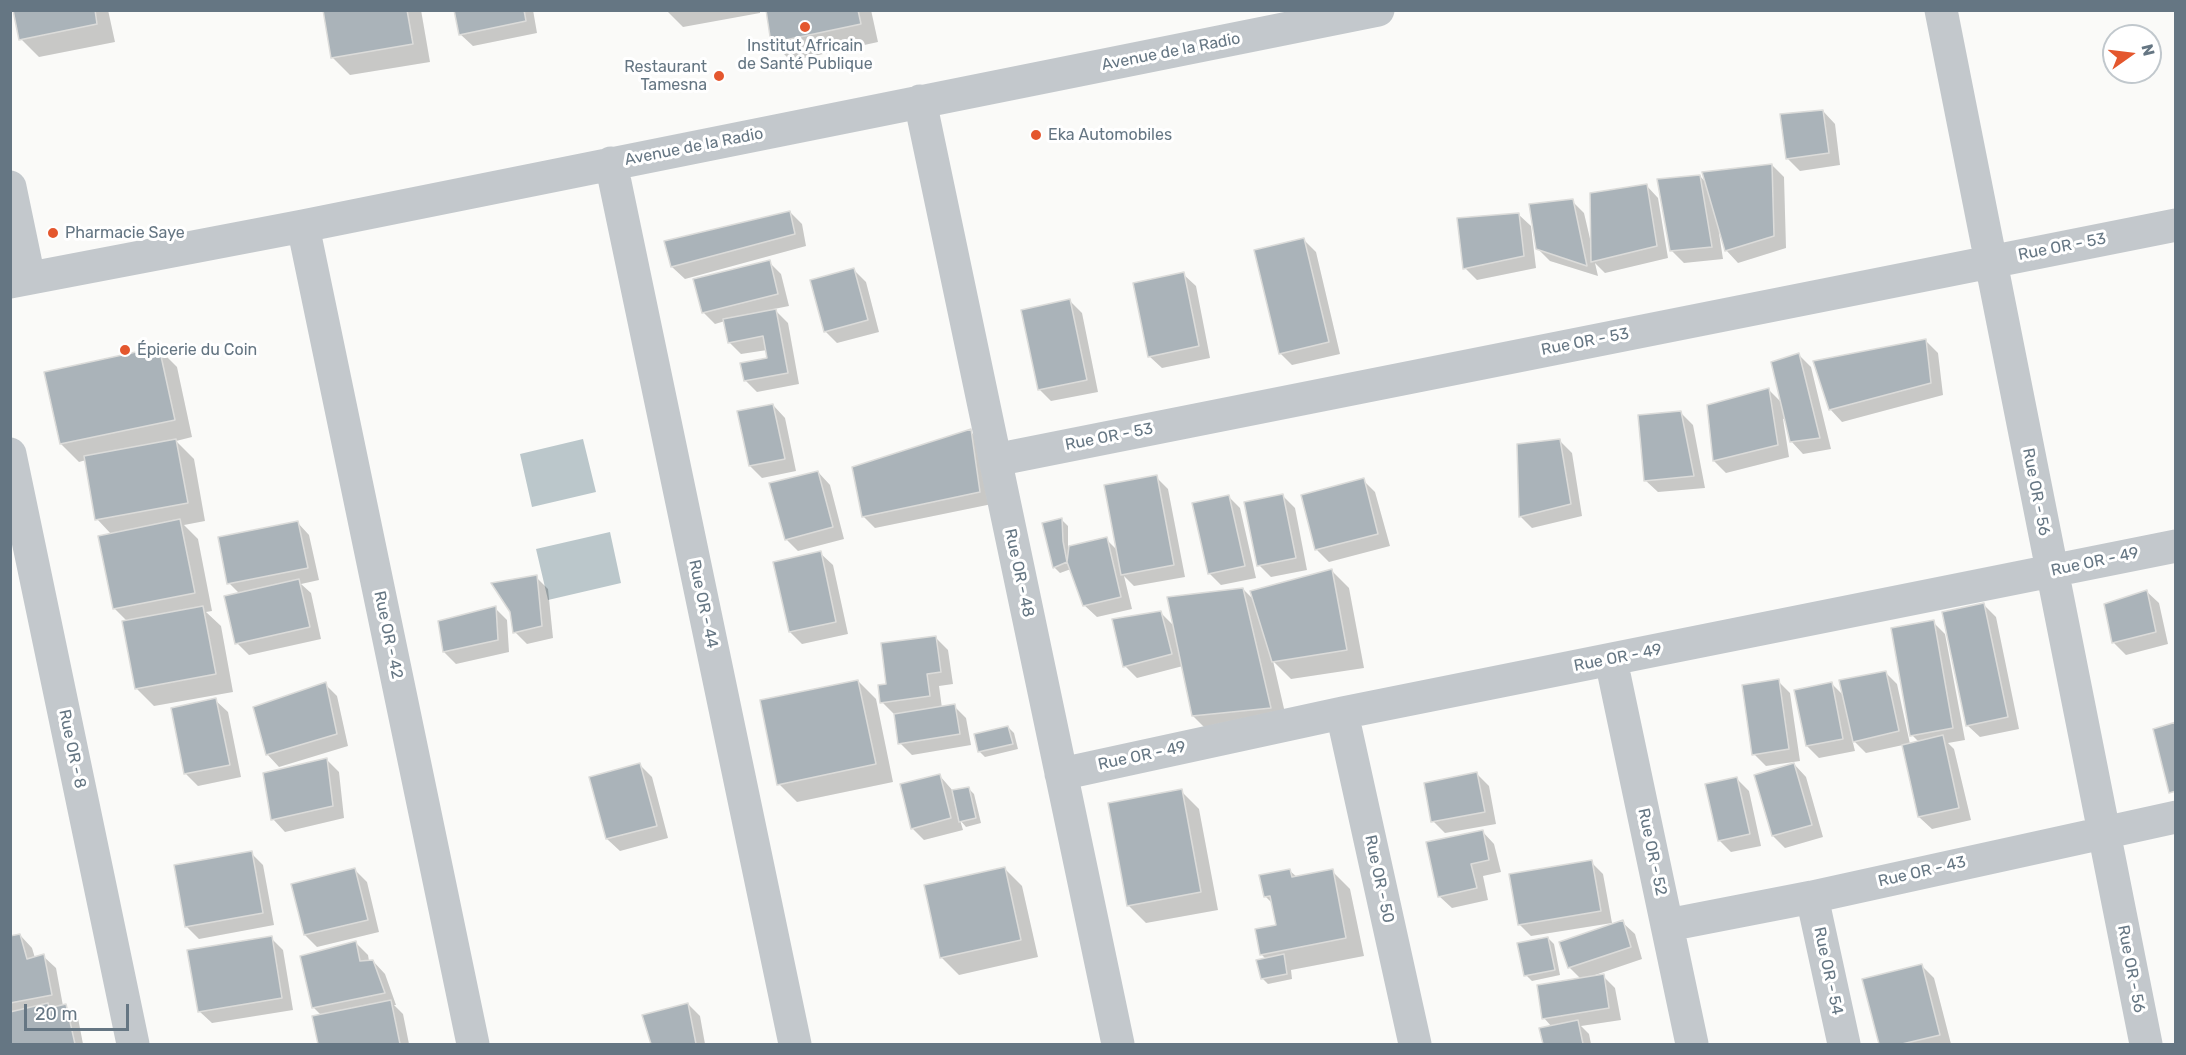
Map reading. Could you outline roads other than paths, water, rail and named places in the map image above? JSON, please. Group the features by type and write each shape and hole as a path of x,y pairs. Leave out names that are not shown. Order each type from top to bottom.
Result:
{"street":[{"name":"Avenue de la Radio","path":"20,280 303,226 920,101 1249,23 1378,10"},
{"name":"Rue OR - 56","path":"1941,10 2146,1044"},
{"name":"Rue OR - 48","path":"920,101 1118,1044"},
{"name":"Rue OR - 44","path":"611,163 795,1044"},
{"path":"10,187 20,280"},
{"name":"Rue OR - 53","path":"995,460 2175,225"},
{"name":"Rue OR - 42","path":"303,226 473,1044"},
{"name":"Rue OR - 8","path":"10,454 133,1044"},
{"name":"Rue OR - 49","path":"1061,774 1342,713 2175,546"},
{"name":"Rue OR - 52","path":"1611,660 1692,1044"},
{"name":"Rue OR - 50","path":"1342,713 1415,1044"},
{"name":"Rue OR - 43","path":"1668,925 1812,897 2175,817"},
{"name":"Rue OR - 54","path":"1812,897 1844,1044"}],"place":[{"name":"Institut Africain de Santé Publique","path":"805,27"},
{"name":"Restaurant Tamesna","path":"719,76"},
{"name":"Eka Automobiles","path":"1036,135"},
{"name":"Pharmacie Saye","path":"53,233"},
{"name":"Épicerie du Coin","path":"125,350"}]}
